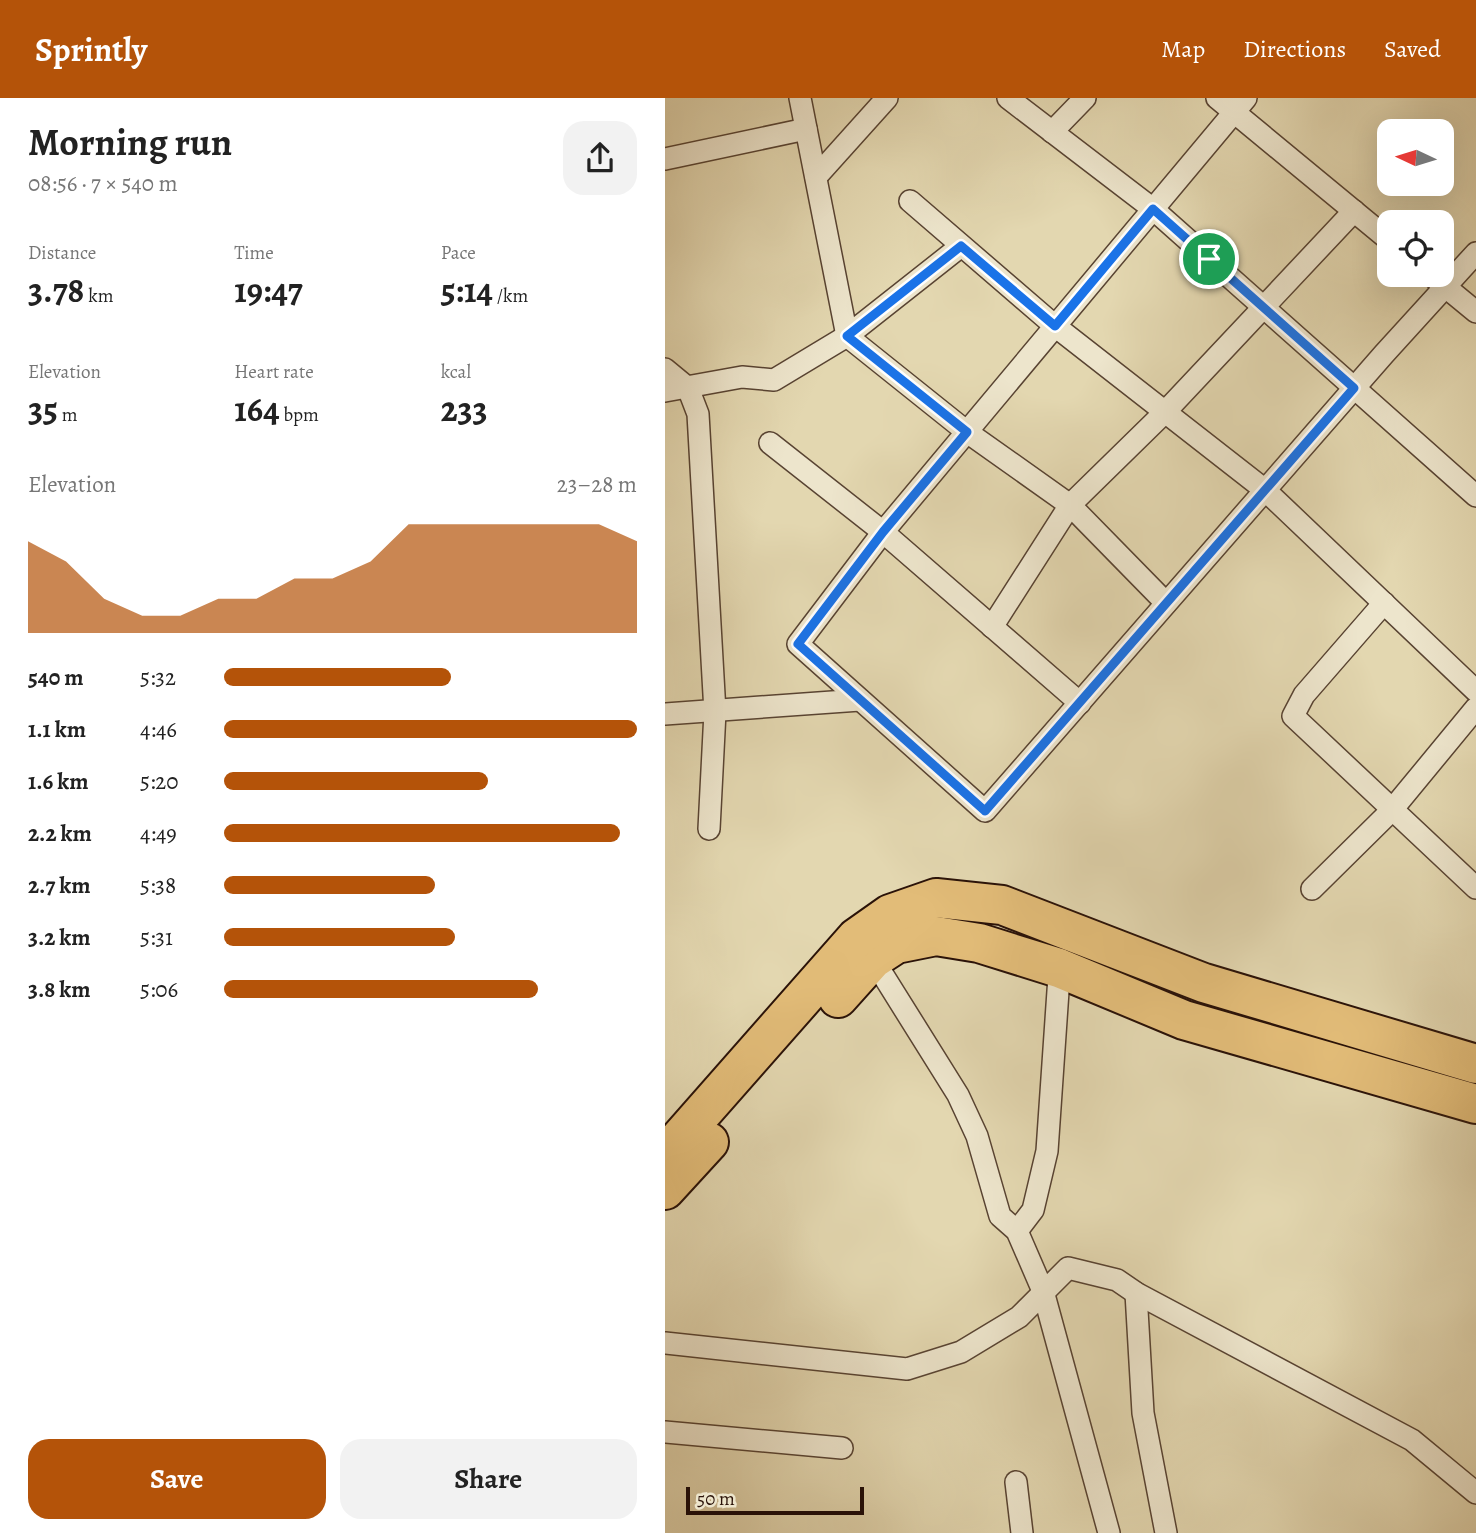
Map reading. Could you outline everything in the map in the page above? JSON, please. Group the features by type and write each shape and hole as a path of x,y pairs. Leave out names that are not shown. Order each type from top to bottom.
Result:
{"highway":[{"path":"665,1190 865,948 890,914 936,898 1002,905 1204,983 1476,1064"},
{"path":"665,1155 865,948 936,936 979,943 1059,968 1184,1020 1476,1104"}],"street":[{"path":"800,98 847,336 967,432 1070,505 1166,603"},
{"path":"816,177 887,98"},
{"path":"1008,98 1153,209 1476,496"},
{"path":"1052,132 1085,98"},
{"path":"1217,98 1240,105 1377,230"},
{"path":"1240,105 883,532 798,644 985,811 1354,388 1434,287"},
{"path":"665,159 806,129"},
{"path":"910,201 1055,326 1265,490 1476,691"},
{"path":"992,627 1070,505 1165,412 1354,211"},
{"path":"665,391 742,377 774,380 847,336 961,246"},
{"path":"1454,270 1476,253"},
{"path":"1446,287 1476,312"},
{"path":"665,369 688,388 698,414 715,712 709,829"},
{"path":"770,443 883,532 1080,703"},
{"path":"1384,603 1304,695 1293,716 1391,811 1476,888"},
{"path":"665,714 860,700"},
{"path":"1312,889 1391,811 1476,708"},
{"path":"1017,1231 1033,1210 1047,1151 1062,928"},
{"path":"865,948 958,1095 977,1136 1000,1216 1017,1231 1043,1291 1109,1533"},
{"path":"665,1343 907,1369 961,1352 1019,1317 1068,1268 1117,1280 1136,1293 1412,1440 1476,1493"},
{"path":"1136,1293 1143,1413 1166,1533"},
{"path":"665,1432 842,1448"},
{"path":"1016,1482 1022,1533"}],"route":[{"path":"1153,209 1209,259 1354,388 985,811 798,644 883,532 967,432 847,336 961,246 1055,326 1153,209"}]}
